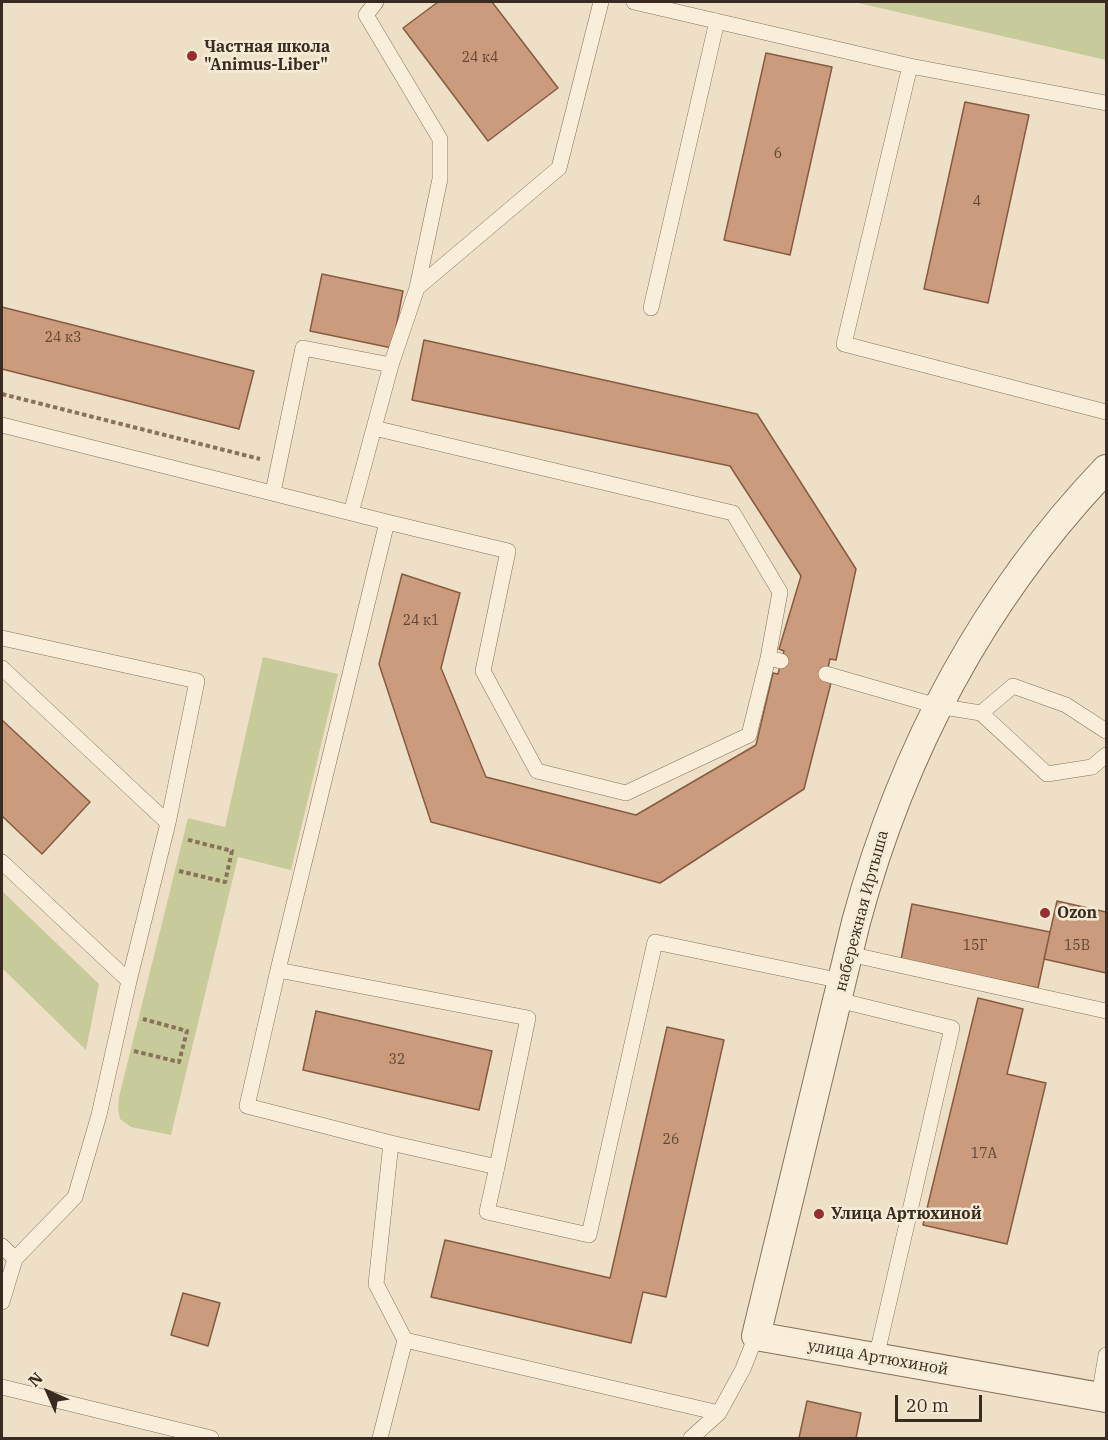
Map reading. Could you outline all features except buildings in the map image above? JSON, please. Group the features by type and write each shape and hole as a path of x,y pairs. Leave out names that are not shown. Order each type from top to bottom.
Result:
{"street":[{"name":"набережная Иртыша","path":"756,1336 865,890 885,827 937,706 981,629 1060,521 1107,469"},
{"name":"улица Артюхиной","path":"756,1336 1103,1397"}],"lane":[{"path":"351,513 391,365 417,288 440,179 440,139 366,15 376,2"},
{"path":"417,288 559,168 601,2"},
{"path":"634,2 910,66 1107,102"},
{"path":"651,308 717,21"},
{"path":"910,66 844,344 1107,412"},
{"path":"273,492 303,348 391,365"},
{"path":"2,425 508,551 483,671 537,771 626,793 748,735 774,659 780,592 734,513 374,428"},
{"path":"387,522 247,1106 391,1143 497,1167"},
{"path":"2,638 197,681 167,829 129,981 99,1115 75,1197 15,1259 2,1302"},
{"path":"2,668 167,829"},
{"path":"826,674 937,706 981,713 1047,774 1092,767 1107,755"},
{"path":"981,713 1013,686 1066,705 1107,731"},
{"path":"2,862 129,981"},
{"path":"278,970 528,1018 487,1212 589,1235 655,942 840,991 952,1028 876,1358"},
{"path":"849,954 1107,1011"},
{"path":"380,1438 405,1340 376,1284 391,1143"},
{"path":"2,1246 15,1259"},
{"path":"691,1438 719,1413 743,1369 756,1336"},
{"path":"405,1340 719,1413"},
{"path":"1103,1397 1107,1355"},
{"path":"2,1387 211,1438"}],"path":[{"path":"2,394 278,464"},
{"path":"158,866 225,882 232,851 167,829"},
{"path":"114,1046 179,1062 187,1031 122,1013"}],"green space":[{"path":"854,2 1106,2 1106,60"},
{"path":"263,657 338,674 291,870 238,857 171,1135 131,1127 120,1119 119,1097 188,818 225,827"},
{"path":"2,891 99,984 86,1050 2,968"}],"place":[{"name":"Частная школа \"Animus-Liber\"","path":"192,56"},
{"name":"Ozon","path":"1045,913"},
{"name":"Улица Артюхиной","path":"819,1214"}]}
